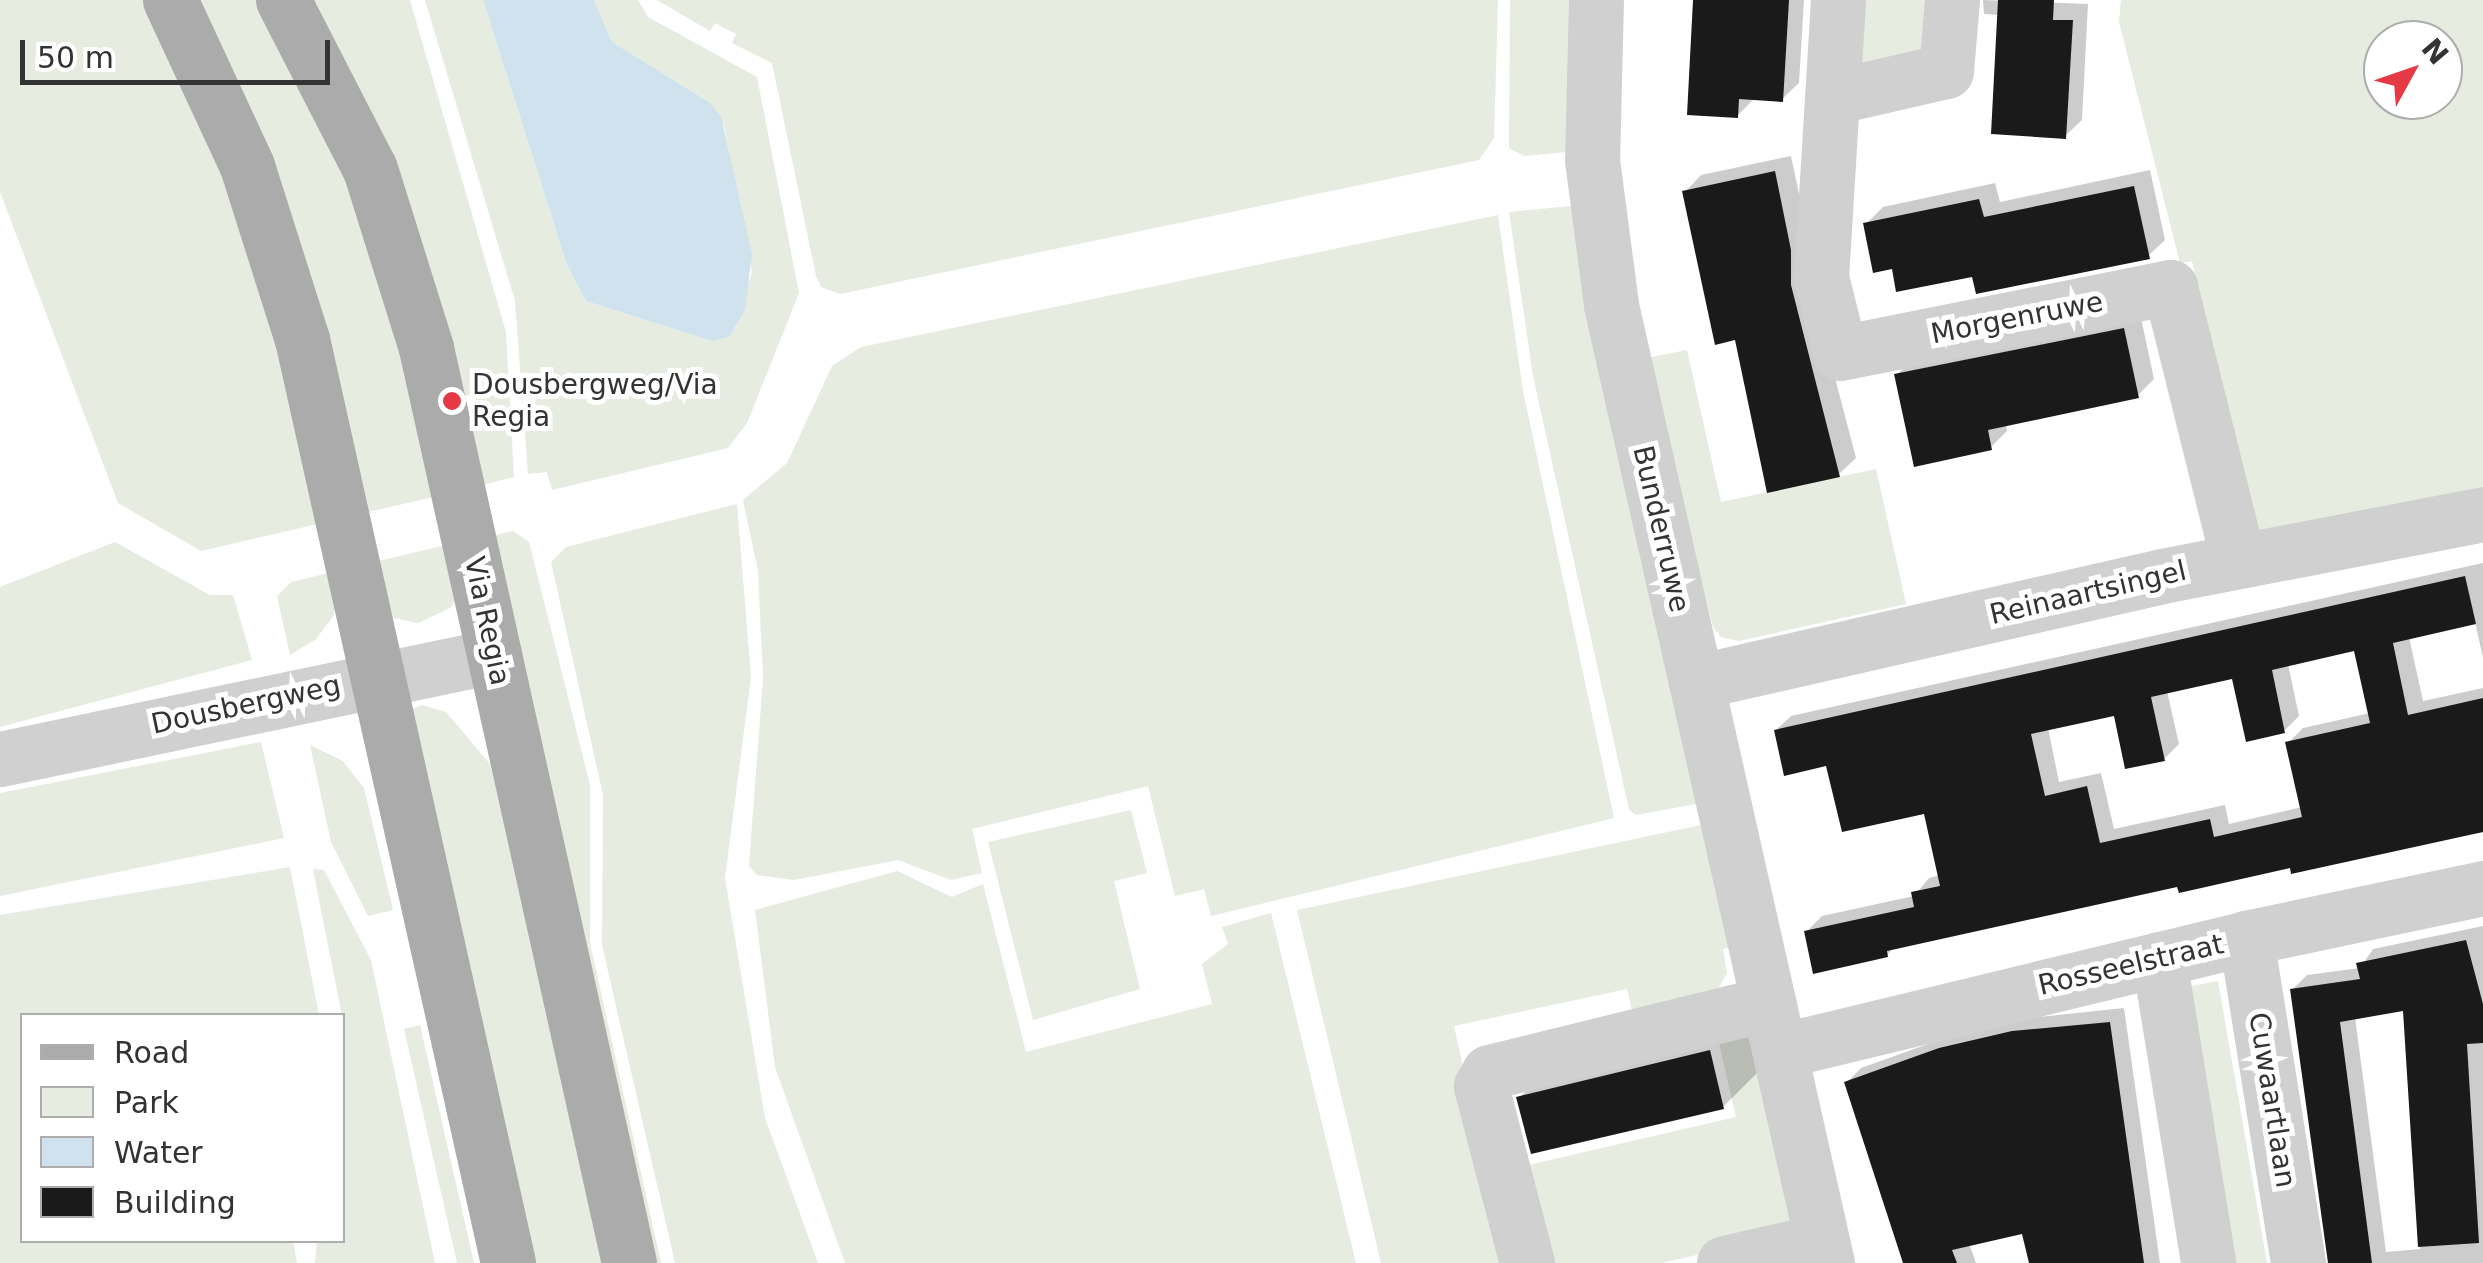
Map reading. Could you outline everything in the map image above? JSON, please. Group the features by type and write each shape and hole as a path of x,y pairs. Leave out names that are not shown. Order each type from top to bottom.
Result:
{"main road":[{"path":"170,0 248,166 278,252 378,678 508,1263"},
{"name":"Via Regia","path":"283,0 353,133 396,242 426,348 630,1263"}],"street":[{"name":"Bunderruwe","path":"1596,0 1592,160 1610,304 1825,1252"},
{"name":"Morgenruwe","path":"1838,0 1822,277 1840,353 2170,287 2238,560"},
{"path":"1833,98 1946,71 1952,0"},
{"name":"Reinaartsingel","path":"1696,682 2238,560 2483,514"},
{"name":"Dousbergweg","path":"0,759 494,656"},
{"name":"Rosseelstraat","path":"1527,1263 1481,1086 1489,1072 1775,1027 2159,959 2483,888"},
{"name":"Cuwaartlaan","path":"2246,938 2298,1263"},
{"path":"2159,959 2208,1263"},
{"path":"1724,1263 1825,1252"}],"green space":[{"path":"0,0 149,0 242,198 326,522 201,551 118,503 0,192"},
{"path":"184,0 264,0 320,98 446,494 351,516"},
{"path":"292,0 410,0 506,332 514,477 482,485 469,426 482,423 475,394 450,399"},
{"path":"425,0 483,0 567,265 586,301 712,341 736,327 752,271 724,126 709,102 612,42 594,0 638,0 648,17 757,77 799,293 747,423 728,448 552,490 547,472 528,474 515,301"},
{"path":"657,0 1498,0 1494,138 1479,160 840,294 821,287 816,276 772,63 732,43 736,34 715,23 710,31"},
{"path":"1510,0 1582,0 1578,151 1524,156 1509,148"},
{"path":"1856,0 1937,0 1925,52 1855,71"},
{"path":"2121,0 2483,0 2483,491 2254,537 2192,261 2180,263 2119,22"},
{"path":"1581,205 1701,803 1636,815 1629,810 1533,376 1509,212"},
{"path":"1498,215 1523,391 1614,818 1211,916 1204,889 1175,896 1148,786 972,829 982,873 951,880 898,860 794,880 757,875 749,866 763,678 758,571 743,500 787,463 832,366 861,347"},
{"path":"1687,350 1721,502 1876,469 1906,604 1739,641 1721,637 1713,627 1647,358"},
{"path":"737,504 751,677 725,878 765,1118 818,1263 675,1263 602,945 603,795 551,562 566,547"},
{"path":"513,531 529,542 590,785 590,943 661,1263 645,1263 482,538"},
{"path":"115,542 210,595 233,595 252,660 0,727 0,587"},
{"path":"455,543 455,601 450,608 418,623 388,617 365,564"},
{"path":"337,571 334,615 316,639 290,655 277,596 291,582"},
{"path":"422,705 446,712 490,764 616,1263 520,1263 409,710"},
{"path":"261,742 284,838 0,896 0,793"},
{"path":"310,745 343,761 364,788 393,910 368,916 331,842"},
{"path":"1131,810 1147,873 1114,881 1140,989 1033,1020 988,842"},
{"path":"1706,824 1732,947 1723,949 1727,973 1718,989 1633,1015 1627,989 1454,1026 1506,1263 1381,1263 1297,910"},
{"path":"290,867 319,1013 20,1013 20,1243 293,1243 297,1263 0,1263 0,915"},
{"path":"313,869 324,870 371,960 435,1263 315,1263 317,1243 345,1243 345,1013 341,1013"},
{"path":"897,871 952,897 983,884 1026,1052 1212,1004 1202,964 1228,944 1222,927 1271,913 1356,1263 845,1263 775,1067 755,910"},
{"path":"2218,981 2267,1263 2232,1263 2191,986"},
{"path":"1756,1021 1805,1230 1662,1263 1542,1263 1520,1167 1736,1117 1716,1030"},
{"path":"420,1025 474,1263 457,1263 404,1029"}],"water":[{"path":"483,0 594,0 612,42 709,102 721,116 752,254 745,310 730,336 712,341 586,301 567,265"}],"building":[{"path":"1693,0 1789,0 1783,102 1739,99 1738,118 1687,115"},
{"path":"1998,0 2054,0 2053,20 2073,20 2066,139 1991,134"},
{"path":"1775,171 1791,250 1791,285 1840,477 1767,493 1735,340 1715,345 1682,191"},
{"path":"2134,186 2150,259 1976,294 1972,277 1896,292 1892,269 1873,273 1863,223 1979,199 1984,217"},
{"path":"2124,328 2139,398 1988,430 1992,450 1914,467 1894,374"},
{"path":"2465,576 2476,624 2393,643 2408,715 2483,698 2483,832 2291,874 2290,868 2179,893 2177,887 1887,951 1888,957 1813,974 1804,931 1914,907 1911,892 1940,886 1924,814 1842,832 1826,766 1784,776 1774,730","holes":["2354,651 2370,723 2285,742 2302,817 2214,837 2210,819 2100,843 2087,786 2045,796 2031,734 2114,716 2125,769 2165,761 2151,697 2232,679 2246,742 2285,733 2272,670"]},
{"path":"2466,940 2483,1004 2483,1043 2467,1044 2479,1243 2418,1247 2403,1011 2340,1022 2372,1263 2328,1263 2290,989 2360,979 2356,963"},
{"path":"2110,1022 2144,1263 2029,1263 2022,1234 1952,1250 1957,1263 1903,1263 1844,1082 1939,1048 2012,1031"},
{"path":"1710,1050 1724,1109 1531,1154 1516,1097"}],"place":[{"name":"Dousbergweg/Via Regia","path":"452,401"}]}
